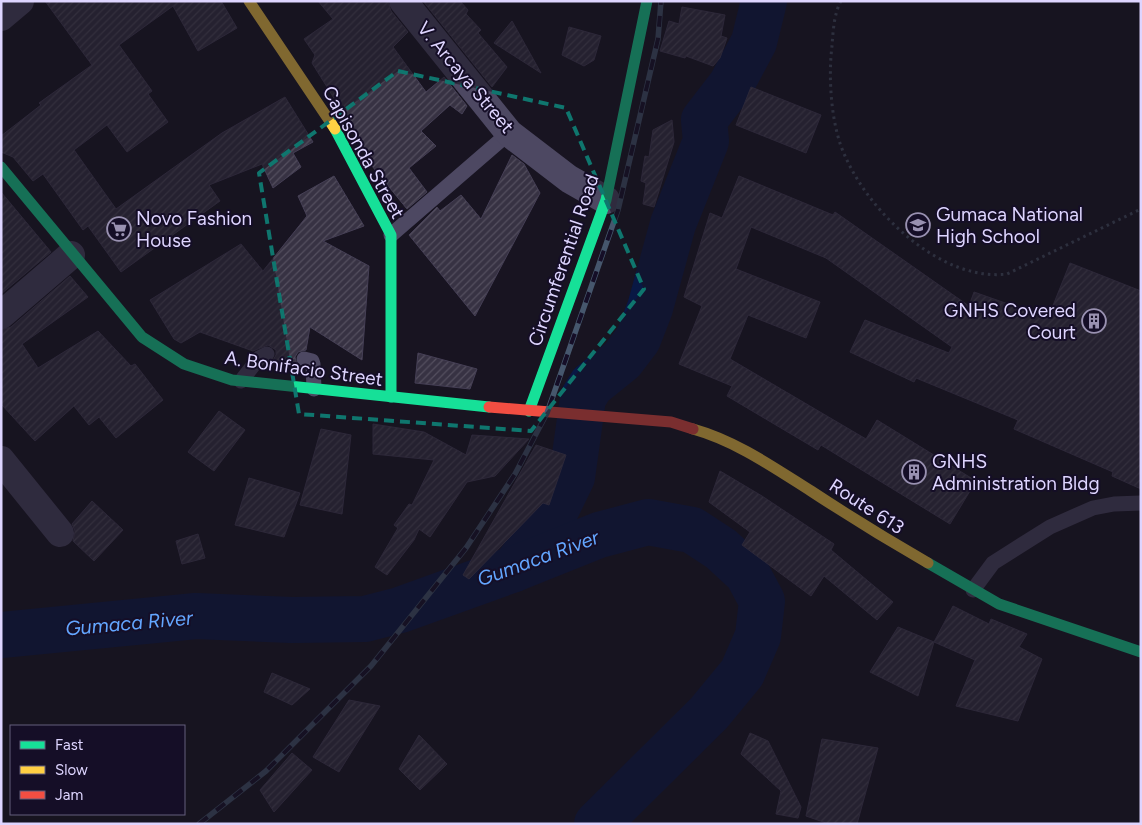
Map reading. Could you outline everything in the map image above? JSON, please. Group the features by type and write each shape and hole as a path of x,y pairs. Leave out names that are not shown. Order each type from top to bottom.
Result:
{"main road":[{"name":"Capisonda Street","path":"249,1 333,126 391,235 391,397"},
{"name":"Circumferential Road","path":"529,411 606,200 647,1"},
{"name":"A. Bonifacio Street","path":"1,167 71,255 142,337 184,364 241,381 529,411 571,413"},
{"name":"Route 613","path":"571,413 671,422 712,434 758,457 887,540 999,604 1141,652"}],"street":[{"path":"1,17 20,1"},
{"name":"V. Arcaya Street","path":"403,1 509,133 569,178 606,200"},
{"path":"1,315 71,255"},
{"path":"1,460 60,533"}],"lane":[{"path":"391,235 509,133"},
{"path":"241,381 259,358 267,354"},
{"path":"304,359 312,361 314,364 314,389"},
{"path":"973,590 993,563 1050,527 1093,508 1114,504 1141,503"}],"path":[{"path":"841,1 837,13 830,57 830,90 845,157 858,180 878,208 924,249 947,262 972,271 992,276 1007,274 1141,209"}],"highlighted area":[{"path":"398,71 566,108 644,289 531,431 299,414 259,173"}],"building":[{"path":"45,1 221,1 237,28 198,51 173,6 119,45 152,91 148,94 168,122 127,152 107,125 74,150 116,209 222,133 285,97 313,142 293,153 301,167 273,188 262,164 209,185 220,201 121,272 88,226 83,230 43,174 33,181 13,157 1,152 1,136 41,105 39,103 92,65"},
{"path":"318,1 388,1 391,11 408,32 393,47 426,92 444,77 467,106 462,114 450,105 421,131 436,146 409,168 427,192 407,209 372,166 347,119 312,63 315,55 304,39 333,19"},
{"path":"423,1 460,1 468,10 466,14 481,30 478,33 507,67 492,87"},
{"path":"682,7 725,15 721,36 727,38 720,58 713,66 686,56 685,58 660,51 669,21 679,24"},
{"path":"512,21 541,73 494,43"},
{"path":"569,27 601,36 594,60 584,66 562,55"},
{"path":"751,87 821,115 806,153 736,125"},
{"path":"672,120 674,142 654,207 643,204 646,183 641,181 645,156 649,157 653,130"},
{"path":"512,155 524,164 540,193 475,316 409,235 437,207 440,211 461,195 481,219"},
{"path":"334,176 364,226 323,241 369,266 362,360 310,327 306,350 298,352 295,357 297,365 302,368 272,362 276,355 276,350 268,345 253,351 200,332 181,343 174,339 150,300 241,244 263,271 307,216 298,196"},
{"path":"739,176 833,215 835,212 969,306 974,292 1048,318 1070,263 1141,291 1141,489 1112,476 1113,472 1014,429 1018,420 916,378 914,382 850,352 865,320 949,353 952,347 826,258 751,227 736,269 820,302 806,338 748,315 730,359 866,439 877,420 976,481 950,524 821,445 818,450 727,396 732,386 679,364 702,306 684,297 710,213 722,218"},
{"path":"1,192 51,252 1,294"},
{"path":"70,276 88,297 22,344 38,368 98,331 131,366 135,364 163,400 116,438 99,417 89,425 74,406 35,441 1,404 1,330 11,327"},
{"path":"418,353 477,369 470,389 415,383"},
{"path":"219,411 245,430 214,471 188,452"},
{"path":"373,424 424,432 466,455 472,435 529,439 495,476 467,482 430,537 419,529 414,540 387,575 375,567 398,528 394,525 409,504 412,505 434,460 373,454"},
{"path":"321,429 351,435 342,514 300,505"},
{"path":"536,445 566,455 549,505 543,503 469,579 463,575"},
{"path":"720,471 762,496 834,544 831,550 893,602 877,620 824,576 811,596 742,545 750,532 709,502"},
{"path":"249,478 300,493 284,537 235,525"},
{"path":"92,501 123,530 94,561 73,541 75,531 72,524"},
{"path":"198,534 205,558 182,564 176,541"},
{"path":"953,606 989,624 991,619 1027,634 1019,647 1042,659 1018,721 956,706 975,660 934,642"},
{"path":"898,627 934,642 918,696 870,672"},
{"path":"272,673 310,689 292,705 264,692"},
{"path":"349,700 380,706 339,772 313,757"},
{"path":"750,733 768,741 801,807 798,818 776,814 781,791 741,754"},
{"path":"419,735 447,764 420,790 399,769"},
{"path":"822,739 878,748 857,824 829,824 806,816"},
{"path":"292,753 312,770 274,812 260,790"}],"waterway":[{"path":"514,569 553,516 572,477 583,398 591,385 622,360 638,339 650,308 673,224 706,141 704,120 731,85 754,42 764,1"},
{"name":"Gumaca River","path":"1,635 196,616 292,620 365,619 400,610 514,569 599,535 648,522 692,530 721,549 747,573 762,601 758,636 742,673 709,713 597,824"}],"railway":[{"path":"199,824 266,771 371,666 466,548 515,474 547,413 618,210 658,39 661,1"}],"traffic: fast":[{"path":"529,411 606,200 647,1"},
{"path":"335,129 391,235 391,397"},
{"path":"1,167 142,337 184,364 232,380 489,407"},
{"path":"928,563 999,604 1141,652"}],"traffic: slow":[{"path":"249,1 335,129"},
{"path":"693,429 724,440 754,456 928,563"}],"traffic: jam":[{"path":"489,407 671,422 693,429"}],"place":[{"name":"Gumaca National High School","path":"918,225"},
{"name":"Novo Fashion House","path":"119,229"},
{"name":"GNHS Covered Court","path":"1094,321"},
{"name":"GNHS Administration Bldg","path":"914,472"}]}
